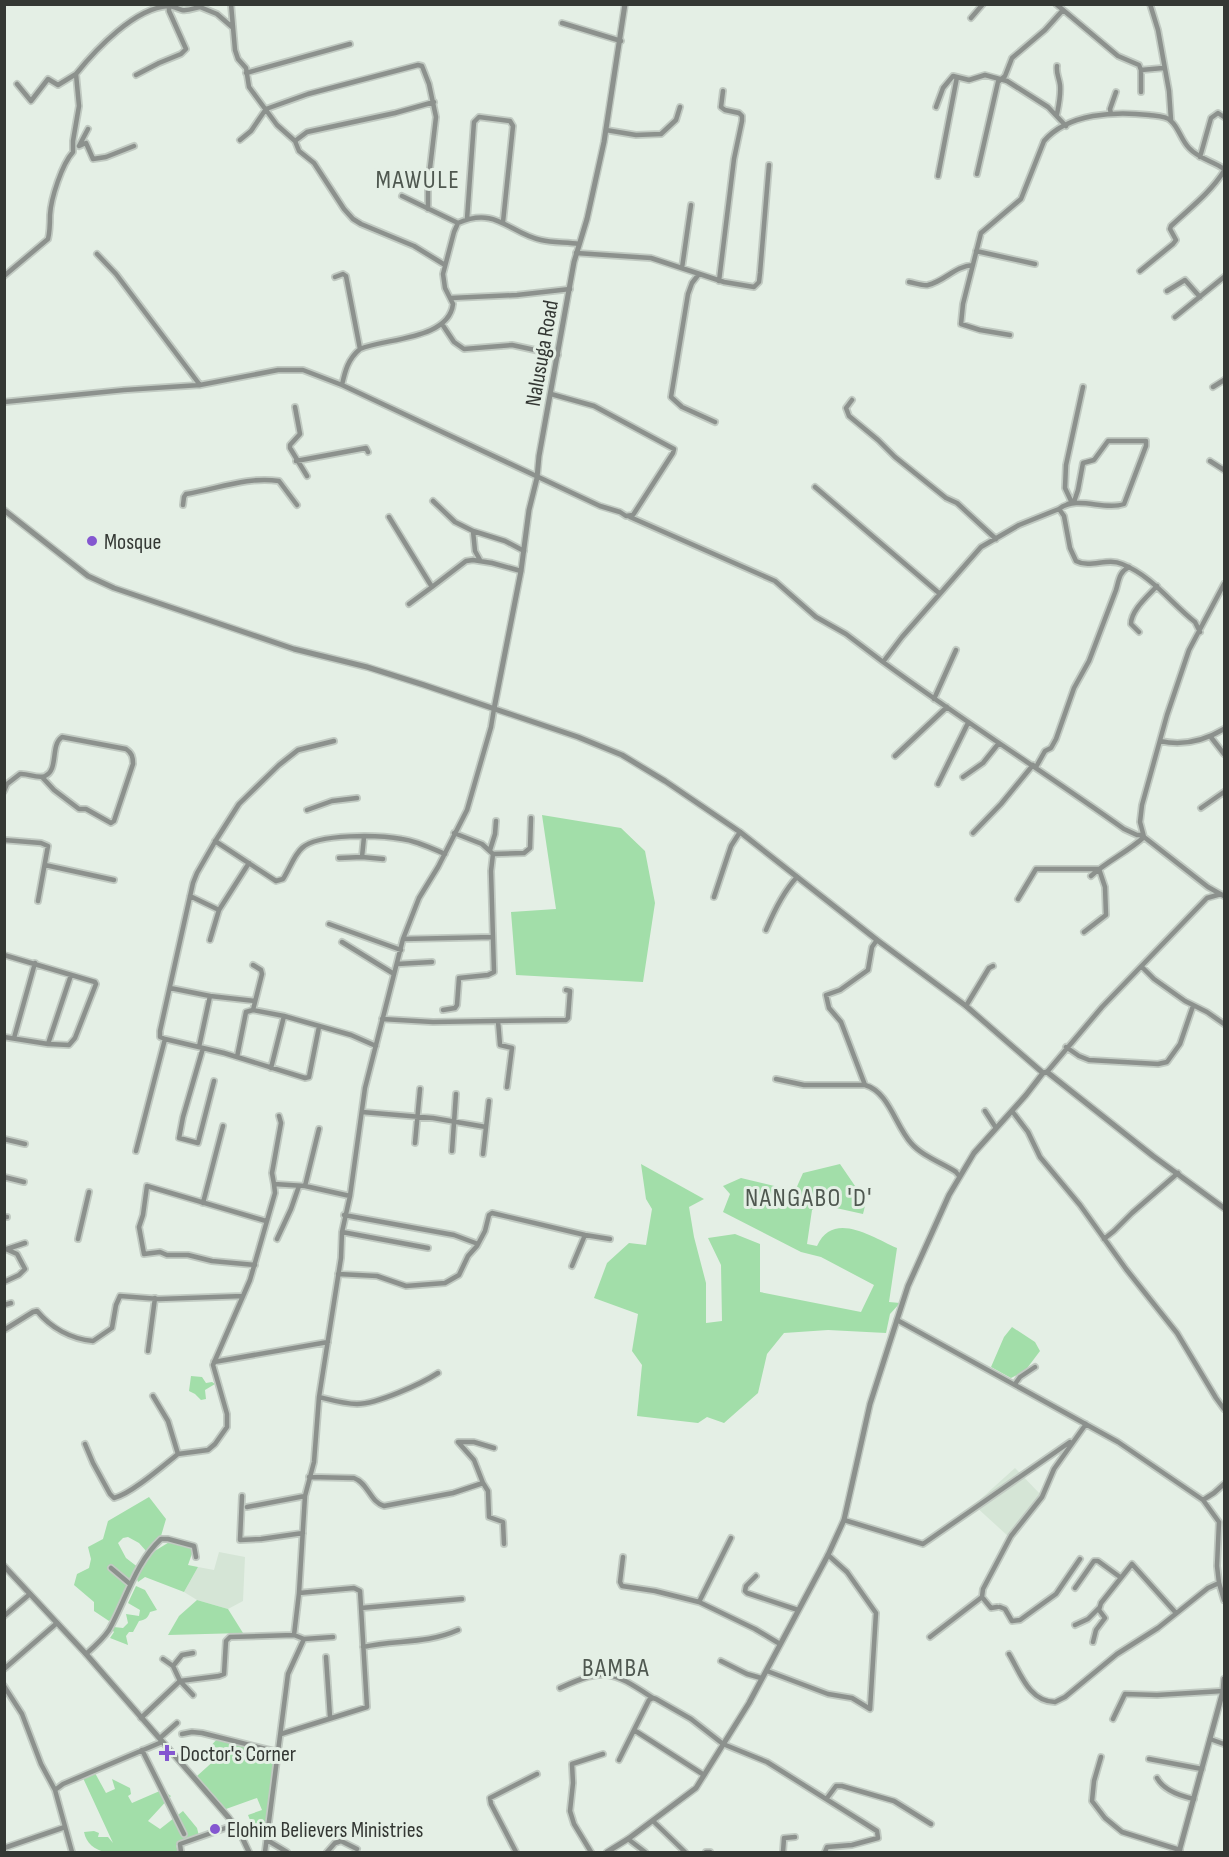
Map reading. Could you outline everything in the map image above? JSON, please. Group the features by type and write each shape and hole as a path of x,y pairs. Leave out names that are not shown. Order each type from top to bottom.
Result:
{"street":[{"path":"231,4 235,50 238,59 246,68 249,87 278,125 295,141 299,151 314,163 353,219 414,246 445,264"},
{"name":"Nalusuga Road","path":"494,709 521,571 529,510 537,478 576,253 587,219 606,130 626,4"},
{"path":"971,18 983,4"},
{"path":"1056,4 1118,56 1139,65 1141,92"},
{"path":"1140,271 1173,244 1176,240 1170,229 1171,226 1191,210 1216,184 1224,170 1200,157 1182,140 1171,120 1169,91 1163,68 1158,30 1150,4"},
{"path":"17,84 31,101 48,79 58,85 76,74 99,48 134,19 169,6 188,10 194,6 200,7 217,14 232,27"},
{"path":"136,75 181,54 186,49 169,11 169,6"},
{"path":"999,79 1005,76 1012,58 1045,30 1063,10"},
{"path":"561,23 621,41"},
{"path":"246,73 350,44"},
{"path":"240,140 251,132 266,109 308,94 418,65 422,66 434,102 436,117 428,185 428,209"},
{"path":"1057,66 1060,99 1057,114"},
{"path":"1141,70 1163,68"},
{"path":"73,152 79,106 76,74"},
{"path":"936,107 952,76 969,80 982,75 1015,86 1057,114 1066,126"},
{"path":"938,176 957,77"},
{"path":"977,174 999,79"},
{"path":"719,281 734,159 742,121 739,113 723,109 721,103 723,91"},
{"path":"1111,114 1116,92"},
{"path":"295,141 307,132 434,102"},
{"path":"606,130 636,135 661,134 676,120 680,108"},
{"path":"1165,118 1170,113"},
{"path":"1200,157 1211,118 1218,113 1224,117"},
{"path":"1010,335 974,329 961,324 963,304 982,230 1021,199 1044,141 1051,133 1091,116 1142,114 1171,120"},
{"path":"467,219 474,122 479,117 510,121 513,126 503,222"},
{"path":"4,276 48,239 50,212 58,183 67,159 79,146 88,129"},
{"path":"79,146 86,143 93,159 106,157 134,146"},
{"path":"576,253 651,258 719,281 751,287 757,285 769,165"},
{"path":"402,196 458,223"},
{"path":"682,268 691,205"},
{"path":"342,385 347,365 360,349 408,338 442,324 452,310 451,298 445,288 443,274 458,223 473,217 486,218 503,222 541,240 579,244"},
{"path":"976,251 1035,264"},
{"path":"97,254 116,274 200,385"},
{"path":"909,282 927,286 959,267 973,264"},
{"path":"335,276 343,274 346,276 360,349"},
{"path":"699,274 688,294 671,397 682,407 715,422"},
{"path":"1175,317 1224,277"},
{"path":"1167,291 1185,280 1200,297"},
{"path":"451,298 517,295 570,289"},
{"path":"442,324 454,342 464,349 512,345 558,355"},
{"path":"4,402 200,385 278,370 303,370 342,385 537,478 600,506 644,522 775,581 816,616 846,634 968,723 1124,829 1144,836 1208,887 1223,895"},
{"path":"1213,387 1224,380"},
{"path":"1070,503 1065,488 1066,465 1083,387"},
{"path":"551,394 594,406 674,449 630,517"},
{"path":"852,400 846,408 849,416 946,498 957,503 996,539"},
{"path":"295,407 300,434 290,448 307,476"},
{"path":"883,662 976,552 1019,525 1070,503 1115,506 1124,504 1146,441 1108,441 1094,460 1083,463 1078,490 1070,503"},
{"path":"296,461 366,448 368,452"},
{"path":"1210,461 1224,470"},
{"path":"183,505 186,494 260,480 279,481 297,505"},
{"path":"815,487 939,593"},
{"path":"433,501 455,522 473,531 505,541 524,551"},
{"path":"1059,508 1064,516 1070,548 1076,561 1090,564 1113,561 1142,573 1195,622 1200,632"},
{"path":"4,510 88,576 114,588 294,649 367,667 578,737 622,755 740,832 877,940 966,1006 1045,1072 1153,1156 1224,1208"},
{"path":"389,517 432,587"},
{"path":"473,531 475,551 480,560"},
{"path":"409,604 466,561 480,560 521,571"},
{"path":"973,833 1001,804 1045,751 1051,748 1074,688 1089,661 1119,577 1129,567"},
{"path":"1144,836 1140,822 1142,805 1160,741 1189,650 1224,584"},
{"path":"1139,632 1131,624 1131,620 1143,600 1157,586"},
{"path":"934,699 956,650"},
{"path":"895,756 947,707"},
{"path":"294,1635 305,1496 314,1462 319,1397 341,1258 344,1215 350,1196 362,1112 376,1046 403,939 415,906 467,810 474,791 494,709"},
{"path":"938,784 968,723"},
{"path":"1160,741 1178,744 1195,741 1224,729"},
{"path":"1209,736 1224,754"},
{"path":"4,791 7,784 20,774 42,777 54,790 79,809 86,808 111,823 114,821 134,764 133,757 126,749 62,737 57,743 50,770 42,777"},
{"path":"319,1027 309,1077 302,1078 237,1057 165,1039 159,1035 190,896 197,873 216,840 239,804 279,765 298,750 334,741"},
{"path":"963,777 983,763 999,743"},
{"path":"1201,808 1224,792"},
{"path":"307,810 332,801 357,798"},
{"path":"454,833 492,852 527,852 530,848 531,818"},
{"path":"443,1010 455,1008 457,1005 459,978 488,975 494,972 491,871 496,821"},
{"path":"714,897 731,846 740,832"},
{"path":"1091,876 1134,846 1144,836"},
{"path":"216,840 279,882 301,848 310,842 334,837 401,838 445,854"},
{"path":"362,858 364,837"},
{"path":"4,840 48,846 38,902"},
{"path":"211,845 216,840"},
{"path":"339,858 383,859"},
{"path":"210,940 219,910 249,863"},
{"path":"45,865 114,880"},
{"path":"1018,899 1036,869 1099,869"},
{"path":"1084,932 1106,915 1106,887 1099,869"},
{"path":"766,930 778,903 797,877"},
{"path":"607,1852 696,1788 767,1671 828,1556 844,1520 870,1404 908,1286 959,1176 974,1153 1066,1047 1207,897 1208,887"},
{"path":"1207,897 1223,895"},
{"path":"190,896 219,910"},
{"path":"329,924 400,950"},
{"path":"403,939 493,937"},
{"path":"865,1085 841,1022 829,1008 826,995 840,990 867,972 872,947 877,940"},
{"path":"342,942 394,974"},
{"path":"4,955 95,982 73,1042 64,1046 4,1037"},
{"path":"397,963 432,962"},
{"path":"14,1038 35,963"},
{"path":"253,965 261,970 262,974 254,1010"},
{"path":"966,1006 989,968 993,966"},
{"path":"1142,967 1154,979 1224,1024"},
{"path":"48,1044 71,975"},
{"path":"170,988 210,996 255,1001"},
{"path":"382,1019 433,1022 566,1020 569,1014 571,991"},
{"path":"210,996 201,1048 179,1138 198,1143 214,1082"},
{"path":"1066,1047 1089,1060 1158,1064 1167,1062 1180,1044 1193,1006"},
{"path":"237,1057 246,1012 254,1010 362,1038 376,1046"},
{"path":"271,1068 284,1016"},
{"path":"498,1021 500,1045 512,1048 507,1087"},
{"path":"136,1151 165,1039"},
{"path":"776,1079 804,1085 865,1085 872,1088 881,1094 912,1145 959,1176"},
{"path":"416,1143 420,1089"},
{"path":"452,1151 456,1094"},
{"path":"483,1154 489,1101"},
{"path":"985,1111 996,1128"},
{"path":"1012,1111 1028,1132 1040,1157 1080,1205 1177,1333 1224,1409"},
{"path":"362,1112 454,1121 486,1127"},
{"path":"85,1444 110,1494 118,1497 178,1454 208,1449 215,1444 227,1427 227,1414 213,1367 255,1265 275,1192 272,1173 281,1123 279,1116"},
{"path":"203,1203 223,1126"},
{"path":"276,1239 302,1186 319,1129"},
{"path":"4,1139 25,1144"},
{"path":"1104,1239 1178,1173"},
{"path":"4,1177 24,1182"},
{"path":"274,1184 302,1186 350,1196"},
{"path":"255,1265 188,1255 143,1253 139,1227 147,1186 266,1221"},
{"path":"78,1239 89,1192"},
{"path":"338,1274 377,1276 406,1286 445,1283 459,1275 468,1256 485,1231 489,1215 492,1213 610,1239"},
{"path":"344,1215 454,1235 478,1244"},
{"path":"342,1232 428,1248"},
{"path":"572,1266 585,1235"},
{"path":"5,1250 24,1243"},
{"path":"4,1282 20,1275 25,1269 17,1254 5,1250"},
{"path":"4,1330 37,1311 63,1333 74,1338 93,1341 112,1328 120,1296 155,1298 243,1296"},
{"path":"148,1351 155,1298"},
{"path":"4,1305 11,1303"},
{"path":"897,1320 1086,1424 1203,1500 1219,1522 1217,1566 1224,1600"},
{"path":"214,1362 328,1342"},
{"path":"1015,1384 1020,1377 1035,1367"},
{"path":"319,1397 349,1404 365,1404 420,1384 438,1373"},
{"path":"153,1396 168,1421 178,1454"},
{"path":"930,1637 982,1596 983,1589 1011,1536 1042,1497 1054,1469 1086,1424"},
{"path":"844,1520 923,1544 1073,1440"},
{"path":"494,1448 474,1442 458,1442 474,1460 488,1491 489,1516 503,1522 504,1544"},
{"path":"309,1477 350,1477 359,1480 376,1503 384,1506 453,1492 483,1483"},
{"path":"1203,1500 1214,1494 1224,1484"},
{"path":"242,1496 240,1540 303,1533"},
{"path":"248,1507 305,1496"},
{"path":"699,1602 731,1538"},
{"path":"86,1654 108,1630 141,1565 161,1539 194,1546 196,1557"},
{"path":"767,1671 813,1689 852,1698 870,1709 876,1613 847,1572 828,1556"},
{"path":"623,1557 620,1582 622,1586 651,1590 699,1602 755,1629 780,1644"},
{"path":"982,1596 991,1608 1005,1609 1012,1621 1018,1621 1056,1594 1080,1559"},
{"path":"1075,1588 1094,1561 1098,1561 1120,1577"},
{"path":"1075,1625 1088,1619 1099,1608 1120,1577 1129,1566 1134,1564 1176,1613"},
{"path":"4,1566 86,1654 234,1825 249,1852"},
{"path":"111,1568 130,1584"},
{"path":"756,1576 744,1589 747,1593 798,1610"},
{"path":"1009,1654 1020,1677 1029,1688 1044,1700 1055,1702 1065,1697 1118,1654 1158,1628 1208,1588 1219,1583"},
{"path":"280,1734 367,1707 360,1591 354,1588 299,1593"},
{"path":"4,1616 30,1594"},
{"path":"361,1608 462,1599"},
{"path":"1093,1642 1096,1630 1105,1618 1099,1608"},
{"path":"4,1669 57,1623"},
{"path":"363,1647 416,1642 441,1637 458,1630"},
{"path":"141,1718 180,1681 224,1674 226,1641 230,1637 294,1635 304,1639 333,1637"},
{"path":"266,1852 288,1674 304,1639"},
{"path":"173,1666 182,1655 193,1653"},
{"path":"326,1657 330,1718"},
{"path":"163,1659 173,1666 180,1681 193,1695"},
{"path":"721,1661 761,1678"},
{"path":"560,1688 592,1674 614,1675 691,1719 723,1744 762,1759 876,1829 878,1838 852,1845 828,1847 825,1852"},
{"path":"1101,1757 1094,1782 1092,1801 1105,1818 1122,1832 1180,1851 1224,1691 1224,1679"},
{"path":"4,1686 22,1714 41,1764 55,1790 72,1852"},
{"path":"1113,1719 1125,1694 1157,1695 1224,1691"},
{"path":"619,1760 649,1700 653,1698"},
{"path":"55,1790 63,1784 161,1740 177,1723"},
{"path":"634,1730 704,1775"},
{"path":"182,1734 202,1733 278,1752"},
{"path":"1210,1739 1224,1744"},
{"path":"142,1750 184,1834"},
{"path":"591,1852 574,1824 570,1811 573,1783 572,1764 603,1754"},
{"path":"1149,1759 1202,1768"},
{"path":"516,1852 490,1804 490,1798 537,1774"},
{"path":"1157,1778 1166,1788 1194,1799"},
{"path":"827,1798 836,1786 842,1786 894,1801 930,1824"},
{"path":"653,1821 685,1852"},
{"path":"181,1852 180,1844 234,1825"},
{"path":"4,1848 65,1827"},
{"path":"783,1852 784,1838 795,1837"},
{"path":"628,1839 645,1852"},
{"path":"267,1840 287,1852"},
{"path":"327,1852 335,1843 341,1841 357,1850"}],"shaded area":[{"path":"1015,1468 1041,1495 1009,1537 974,1505"},
{"path":"219,1552 245,1557 243,1601 228,1609 197,1600 184,1592 198,1567 214,1570"}],"green space":[{"path":"542,815 621,828 645,851 655,903 643,982 516,975 511,912 556,909"},
{"path":"641,1164 704,1199 689,1207 706,1283 706,1323 722,1321 721,1265 708,1238 735,1234 760,1244 760,1292 861,1312 874,1285 821,1257 801,1252 723,1212 730,1194 723,1186 741,1178 795,1191 803,1173 840,1164 866,1202 863,1214 818,1204 812,1210 807,1244 817,1246 824,1235 843,1228 865,1233 897,1248 889,1302 900,1303 890,1314 886,1333 828,1330 784,1333 767,1354 758,1393 724,1423 707,1417 698,1423 637,1416 642,1365 632,1351 638,1314 594,1298 607,1263 629,1243 646,1245 652,1209 646,1199"},
{"path":"1012,1327 1035,1342 1040,1351 1025,1371 1011,1378 991,1367 1004,1337"},
{"path":"191,1376 202,1377 206,1383 215,1384 205,1390 206,1399 201,1400 189,1391"},
{"path":"149,1497 166,1519 161,1536 147,1552 139,1543 128,1537 118,1543 126,1558 139,1568 113,1618 109,1621 94,1611 94,1602 74,1585 77,1574 89,1568 91,1559 88,1547 103,1539 108,1521"},
{"path":"171,1541 194,1548 188,1565 198,1567 184,1592 145,1577 138,1582 136,1576 153,1552"},
{"path":"136,1586 145,1590 157,1610 150,1612 146,1618 139,1621 133,1632 129,1632 126,1636 128,1645 110,1638 114,1627 123,1628 128,1623 126,1614 139,1616 140,1610 128,1603"},
{"path":"197,1600 228,1609 243,1633 168,1635 179,1616"},
{"path":"218,1738 279,1753 268,1838 259,1830 254,1830 248,1815 262,1810 257,1798 226,1809 197,1776 217,1758 208,1749"},
{"path":"95,1773 106,1793 115,1789 112,1779 130,1788 131,1794 128,1796 132,1803 162,1790 171,1796 148,1821 160,1829 183,1811 197,1828 199,1836 176,1845 178,1852 105,1852 94,1848 84,1832 94,1831 99,1833 98,1837 108,1837 113,1843 83,1778"}],"place":[{"name":"Mosque","path":"92,541"},
{"name":"Doctor's Corner","path":"167,1753"},
{"name":"Elohim Believers Ministries","path":"215,1829"}],"district":[{"name":"MAWULE","path":"418,179"},
{"name":"NANGABO 'D'","path":"809,1197"},
{"name":"BAMBA","path":"616,1667"}]}
